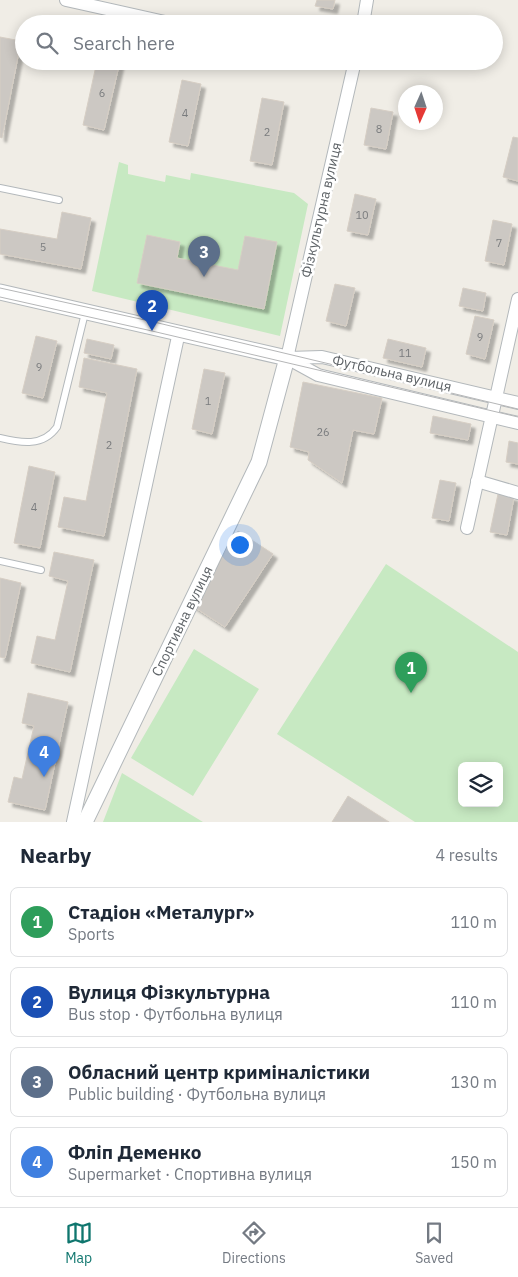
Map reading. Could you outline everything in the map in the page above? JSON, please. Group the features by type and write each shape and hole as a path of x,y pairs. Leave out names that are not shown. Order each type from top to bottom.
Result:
{"street":[{"path":"66,0 134,15"},
{"path":"364,15 367,0"},
{"name":"Фізкультурна вулиця","path":"287,358 350,70"},
{"name":"Футбольна вулиця","path":"0,292 287,358 322,357 518,403"},
{"path":"467,528 518,299"},
{"path":"73,822 179,332"},
{"name":"Футбольна вулиця","path":"287,358 318,376 518,423"},
{"name":"Спортивна вулиця","path":"85,822 259,462 287,358"},
{"path":"477,481 518,493"}],"lane":[{"path":"0,188 59,200"},
{"path":"0,438 14,442 29,442 51,436 56,427 85,312"},
{"path":"0,561 41,570"}],"green space":[{"path":"119,162 128,165 128,174 165,182 166,175 190,180 191,173 294,193 308,204 280,336 92,291"},
{"path":"386,564 518,652 518,822 415,822 277,734"},
{"path":"194,649 259,689 193,796 131,758"},
{"path":"122,773 203,822 103,822"}],"building":[{"path":"317,0 335,0 333,9 315,6"},
{"path":"0,37 15,40 15,70 2,138 0,137"},
{"path":"95,70 118,70 104,130 83,125"},
{"path":"182,80 201,84 188,146 169,142"},
{"path":"262,98 284,102 272,165 250,161"},
{"path":"371,108 393,112 386,149 364,145"},
{"path":"513,137 518,138 518,181 503,177"},
{"path":"355,194 376,199 368,235 347,231"},
{"path":"62,212 91,218 81,269 0,254 0,229 57,239"},
{"path":"493,220 512,224 504,265 485,261"},
{"path":"147,235 180,242 177,258 238,270 245,236 277,242 264,309 137,283"},
{"path":"335,284 355,288 346,326 326,321"},
{"path":"463,288 486,293 483,311 459,306"},
{"path":"475,316 494,320 485,359 466,354"},
{"path":"36,336 57,341 43,398 22,393"},
{"path":"87,339 114,345 111,359 84,353"},
{"path":"388,339 426,348 422,367 383,358"},
{"path":"84,358 137,369 104,536 58,527 64,497 86,501 107,393 79,387"},
{"path":"204,369 225,373 212,434 192,429"},
{"path":"303,382 382,398 374,434 353,430 342,483 308,460 309,452 290,447"},
{"path":"433,416 471,424 468,440 430,433"},
{"path":"509,441 518,443 518,464 506,462"},
{"path":"29,466 55,472 40,548 14,543"},
{"path":"440,480 456,483 449,521 432,518"},
{"path":"498,494 514,497 507,535 490,532"},
{"path":"238,531 273,554 225,627 191,605"},
{"path":"54,552 94,560 70,672 31,663 37,636 55,640 68,581 49,576"},
{"path":"0,578 21,583 5,658 0,657"},
{"path":"28,693 68,702 45,810 8,802 14,777 22,779 34,726 22,723"},
{"path":"348,796 389,822 332,822"}],"tram line":[{"path":"0,288 154,322 518,409"},
{"path":"0,297 518,417"}],"place":[{"name":"Обласний центр криміналістики","path":"204,277"},
{"name":"Вулиця Фізкультурна","path":"152,331"},
{"name":"Стадіон «Металург»","path":"411,693"},
{"name":"Фліп Деменко","path":"44,777"}]}
